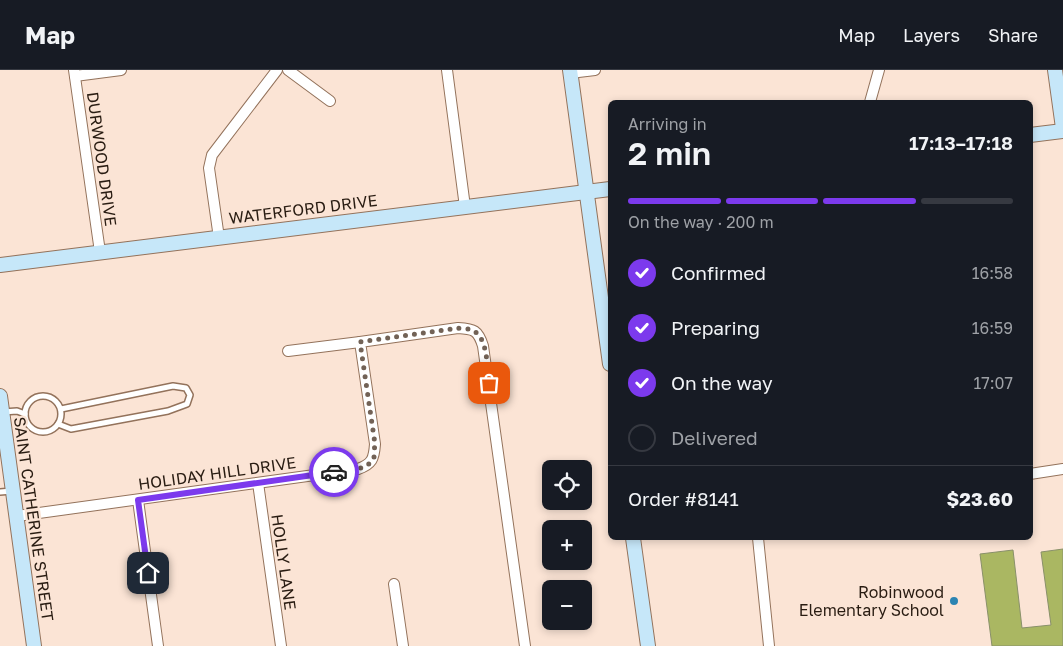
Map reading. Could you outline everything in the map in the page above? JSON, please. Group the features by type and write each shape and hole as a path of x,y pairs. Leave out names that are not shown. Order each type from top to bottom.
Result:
{"street":[{"path":"75,73 121,70"},
{"path":"219,238 209,168 212,155 276,70"},
{"path":"288,70 330,101"},
{"path":"446,70 465,207"},
{"path":"594,70 570,72 606,306 608,335"},
{"path":"871,100 879,70"},
{"path":"1033,134 1063,129 1055,70"},
{"name":"DURWOOD DRIVE","path":"75,73 100,252"},
{"name":"WATERFORD DRIVE","path":"0,265 608,189"},
{"path":"288,352 458,328 472,329 480,336 484,346 525,646"},
{"name":"HOLIDAY HILL DRIVE","path":"16,516 358,469 368,465 374,457 375,444 360,342"},
{"name":"SAINT CATHERINE STREET","path":"0,396 7,492 16,516 34,646"},
{"path":"1033,474 1063,470"},
{"name":"HOLLY LANE","path":"258,483 281,646"},
{"path":"138,500 158,646"},
{"path":"633,540 648,646"},
{"path":"758,540 770,646"},
{"path":"394,584 403,646"}],"lane":[{"path":"58,424 71,429 168,411 187,404 190,395 186,388 173,386 61,409"},
{"path":"39,396 51,398 56,401 61,409 61,417 58,424 50,431 38,432 29,425 25,414 29,403 39,396"},
{"path":"2,412 17,411 25,414"}],"building":[{"path":"1063,549 1063,646 992,646 980,554 1013,550 1022,628 1051,625 1041,552"}],"way so far":[{"path":"334,472 358,469 368,465 374,457 375,444 360,342 458,328 472,329 480,336 484,346 489,383"}],"place":[{"name":"Robinwood Elementary School","path":"954,601"}],"route":[{"path":"148,573 138,500 334,472"}]}
